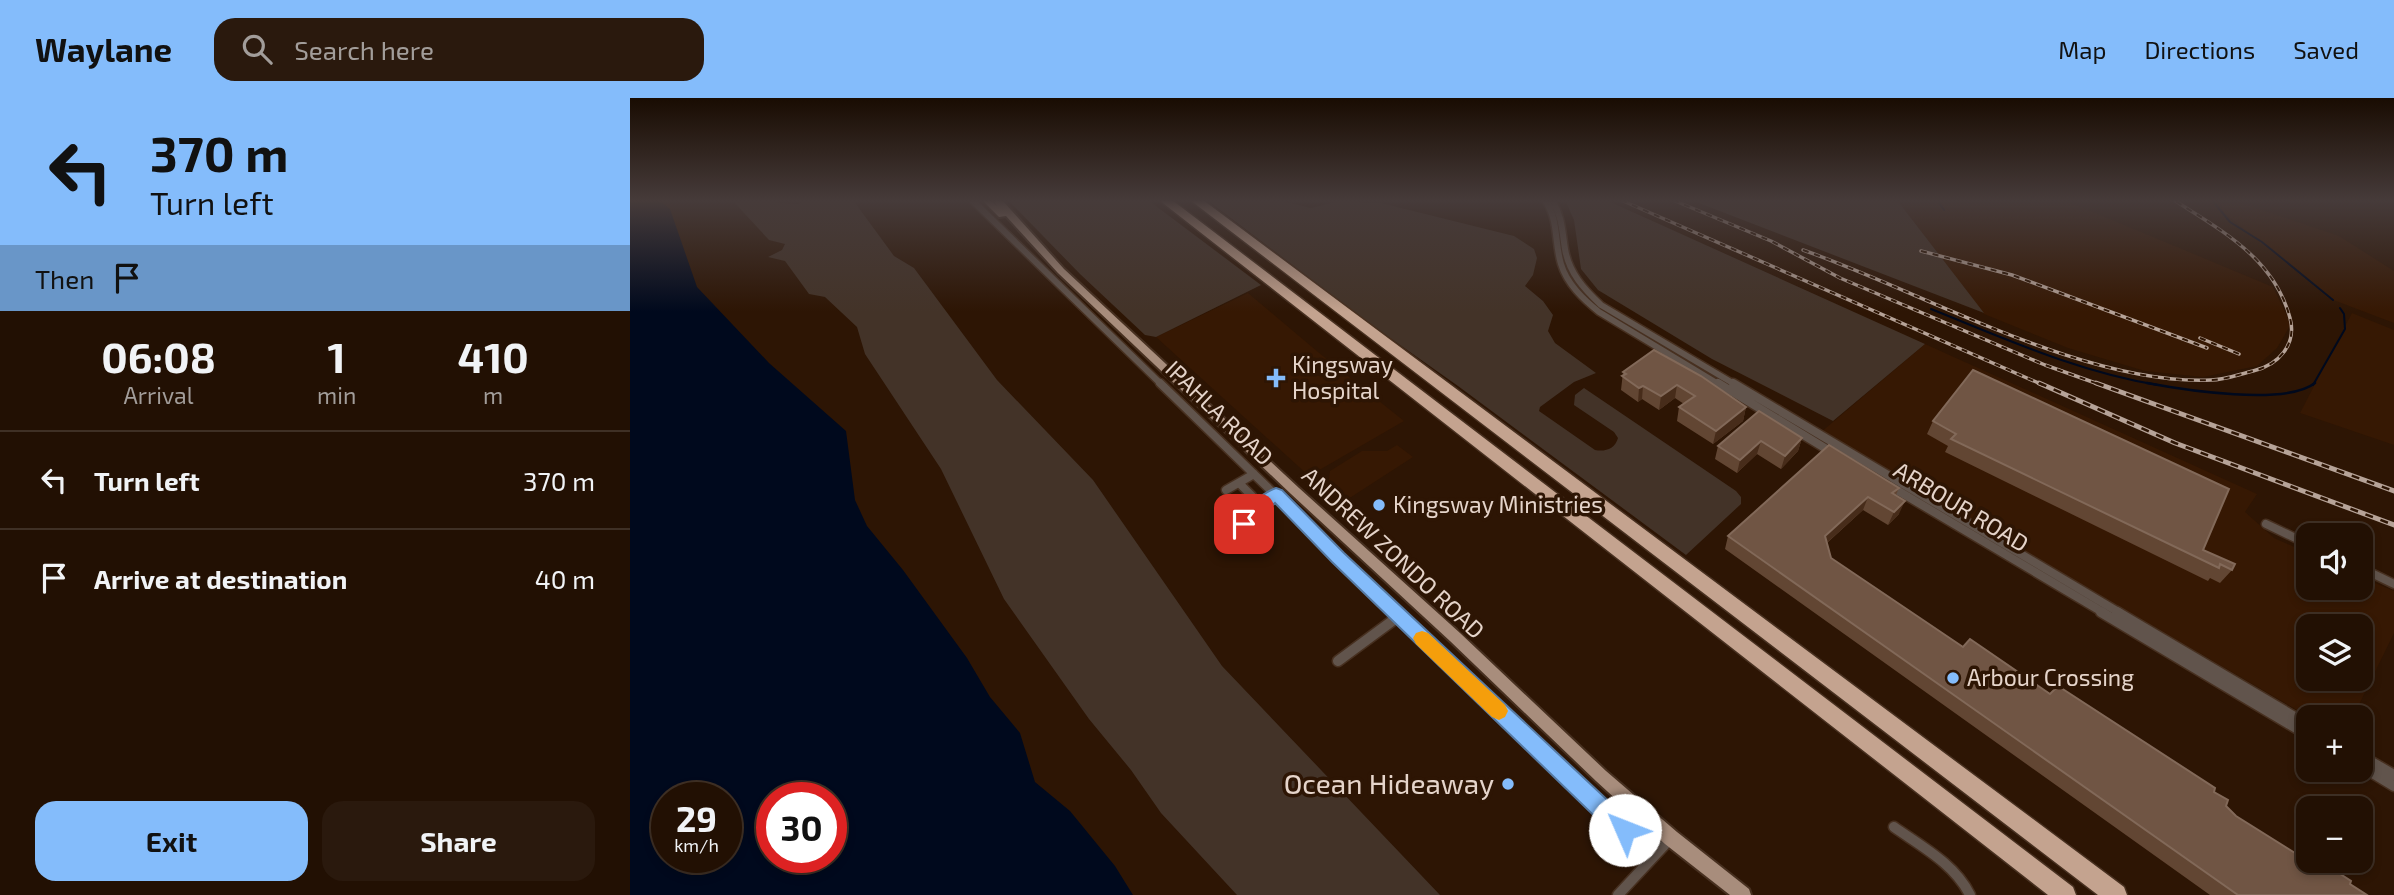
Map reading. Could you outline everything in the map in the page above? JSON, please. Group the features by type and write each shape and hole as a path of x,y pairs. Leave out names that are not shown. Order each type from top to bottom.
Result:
{"highway":[{"path":"1213,237 2065,895"},
{"path":"1244,237 2116,895"}],"main road":[{"name":"ANDREW ZONDO ROAD","path":"1029,237 1061,271 1284,481 1671,838 1743,895"}],"street":[{"name":"IPAHLA ROAD","path":"1021,237 1254,474 1399,616 1653,856"},
{"name":"ARBOUR ROAD","path":"1558,237 1559,253 1566,275 1584,300 1599,312 1975,539 2296,728"},
{"name":"ARBOUR ROAD","path":"1565,237 1572,273 1601,305 2296,717"},
{"path":"1226,490 1254,474"},
{"path":"1239,483 1251,496"},
{"path":"1244,524 1263,502 1276,494"},
{"path":"2266,524 2296,538"},
{"path":"2373,574 2394,584"},
{"path":"1338,661 1399,616"},
{"path":"2373,763 2394,775"},
{"path":"2373,773 2394,786"},
{"path":"1894,827 1956,874 1967,886 1970,895"},
{"path":"1618,895 1671,838"}],"shaded area":[{"path":"766,237 880,237 894,256 914,268 997,380 1093,480 1222,666 1440,895 1237,895 1161,813 1131,770 1089,719 1004,599 941,469 865,354 857,327 825,297 809,294 785,261 768,257 782,250 785,244"},
{"path":"1044,237 1197,237 1261,285 1156,337 1145,335"},
{"path":"1256,237 1516,237 1534,249 1537,258 1533,275 1525,286 1543,301 1553,315 1548,331 1555,343 1596,373 1574,382 1540,407 1539,411 1595,450 1609,449 1615,445 1618,438 1614,432 1574,405 1575,395 1584,388 1736,491 1741,497 1741,504 1686,555"},
{"path":"1576,237 1688,237 1925,344 1833,421 1712,359 1598,290 1581,269"},
{"path":"1787,237 1926,237 1984,313"},
{"path":"1925,237 2153,237 2273,287 2291,324 2277,348 2257,366 2203,377 2145,371 2068,348 1984,314"},
{"path":"2254,237 2341,237 2394,271 2394,323 2328,298"},
{"name":"Kingsway Hospital","path":"1248,293 1404,421 1309,476 1156,337"},
{"path":"2352,313 2394,330 2394,445 2300,413"},
{"path":"1925,344 2257,494 2245,512 2274,538 2296,548 2296,600 2373,600 2373,582 2394,591 2394,633 2373,676 2373,614 2296,614 2296,691 2366,691 2359,705 2296,705 2296,709 1820,433"},
{"path":"1397,445 1413,457 1345,501 1328,486 1330,471 1362,451 1387,451"}],"water":[{"path":"630,237 680,237 697,287 769,363 846,431 855,500 867,526 903,570 967,658 990,697 1020,733 1035,782 1070,811 1115,866 1133,895 630,895"}],"building":[{"path":"1654,350 1701,376 1746,407 1716,431 1679,407 1695,396 1677,385 1661,396 1643,386 1639,388 1622,376 1626,374 1623,372"},
{"path":"1973,370 2229,489 2203,550 2235,564 2232,570 2220,564 2219,568 1951,439 1956,434 1933,421"},
{"path":"1759,411 1802,438 1785,456 1761,441 1740,460 1718,446"},
{"name":"Arbour Crossing","path":"1829,445 1899,488 1892,493 1905,501 1894,512 1868,497 1825,536 1831,558 1963,647 1970,639 2050,694 2058,686 2215,788 2214,792 2228,800 2226,806 2236,816 2296,854 2296,873 2339,873 2367,895 2238,895 1728,536"}],"waterway":[{"path":"2254,237 2333,300"},
{"path":"2314,384 2345,329 2344,314 2340,308"},
{"path":"1931,309 2071,363 2152,384"},
{"path":"2147,383 2152,384"},
{"path":"2152,384 2209,392 2259,395 2282,394 2301,390 2314,384"},
{"path":"2152,384 2158,385"}],"railway":[{"path":"1706,237 2043,385"},
{"path":"1762,237 1840,278 2045,365 2101,385"},
{"path":"1803,250 2058,353 2111,368 2162,378 2211,380 2232,377 2271,364 2284,352 2291,336 2290,318 2272,279 2259,262 2231,237"},
{"path":"1921,251 2012,275 2207,348"},
{"path":"2200,338 2239,354"},
{"path":"2039,383 2175,443 2394,525"},
{"path":"2096,383 2394,491"}],"slow traffic":[{"path":"1422,638 1499,711"}],"place":[{"name":"Kingsway Hospital","path":"1276,378"},
{"name":"Kingsway Ministries","path":"1379,505"},
{"name":"Arbour Crossing","path":"1953,678"},
{"name":"Ocean Hideaway","path":"1508,784"}],"route":[{"path":"1244,524 1263,502 1276,494 1338,558 1625,830"}]}
